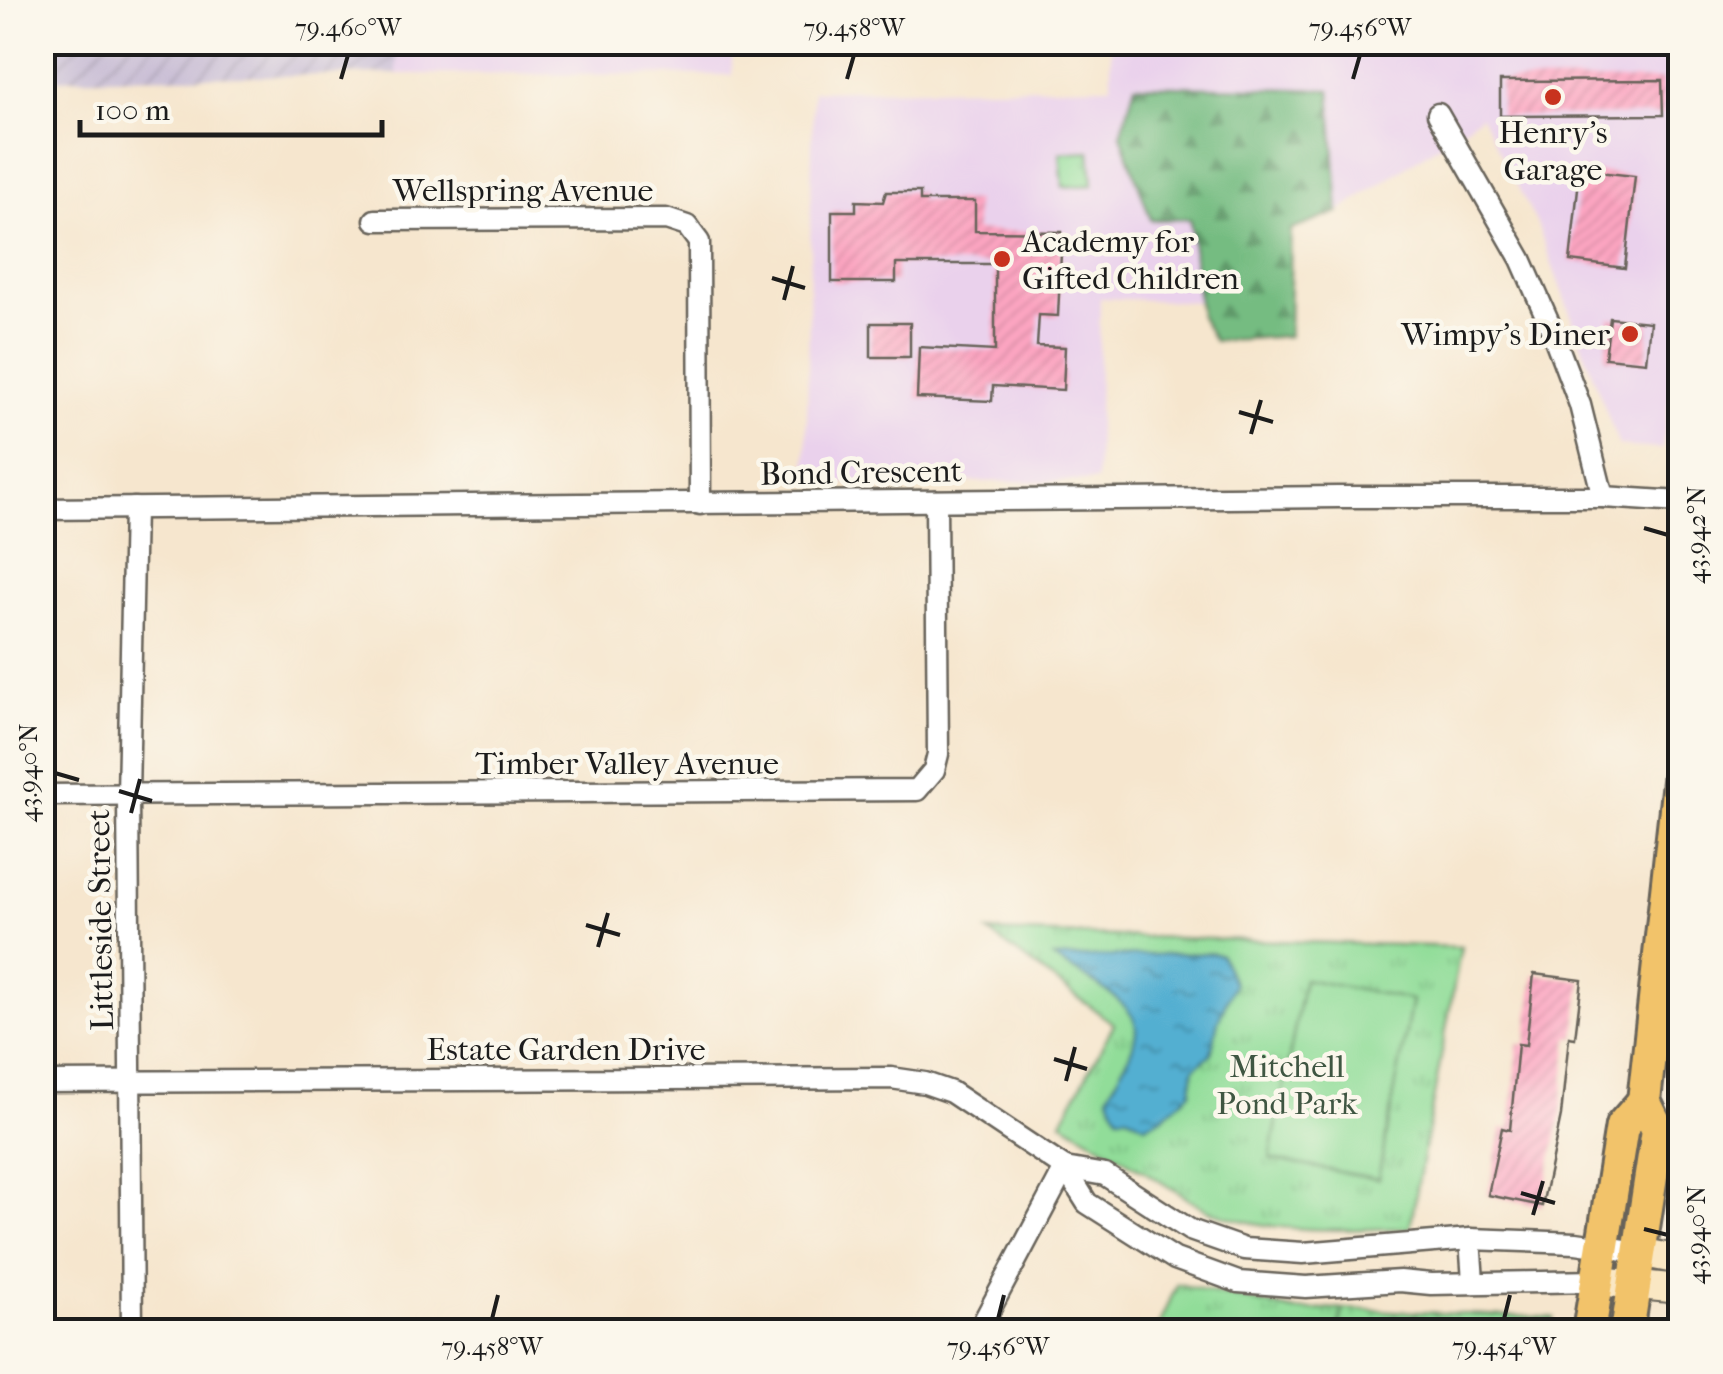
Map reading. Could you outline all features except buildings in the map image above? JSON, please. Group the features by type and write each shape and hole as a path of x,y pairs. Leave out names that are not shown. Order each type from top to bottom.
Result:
{"main road":[{"path":"1627,1332 1658,1130 1644,1100 1680,772"},
{"path":"1589,1332 1622,1126 1644,1100"}],"street":[{"path":"1438,114 1512,244 1547,318 1580,404 1603,497"},
{"name":"Wellspring Avenue","path":"375,220 666,219 687,226 698,242 700,504"},
{"name":"Bond Crescent","path":"42,508 1603,497 1680,502"},
{"name":"Timber Valley Avenue","path":"42,796 917,790 934,770 938,754 936,501"},
{"name":"Littleside Street","path":"132,1332 128,795 134,508"},
{"name":"Estate Garden Drive","path":"42,1082 891,1078 951,1092 1065,1168 1104,1175 1190,1230 1244,1249 1303,1253 1470,1239 1604,1247 1637,1268"},
{"path":"978,1332 1065,1168"},
{"name":"Estate Garden Drive","path":"1065,1168 1087,1203 1175,1259 1238,1282 1306,1288 1400,1280 1431,1284 1598,1281"},
{"path":"1470,1239 1473,1281"},
{"path":"1598,1281 1680,1260"},
{"path":"1637,1268 1680,1289"}],"shaded area":[{"path":"42,43 397,43 397,74 43,79"},
{"path":"397,43 732,43 732,75 397,74"},
{"path":"1111,43 1680,43 1680,325 1662,449 1619,446 1537,224 1481,116 1339,212 1329,90 1190,219 1199,302 1100,298 1097,481 806,483 813,91 1111,86"}],"green space":[{"path":"1135,85 1330,90 1339,212 1291,230 1289,336 1214,341 1200,316 1190,219 1151,220 1121,135"},
{"path":"1090,151 1093,185 1063,187 1060,153"},
{"name":"Mitchell Pond Park","path":"988,932 1461,947 1410,1228 1307,1229 1232,1218 1207,1210 1062,1121 1114,1024"},
{"path":"1304,979 1412,1000 1378,1179 1270,1159"},
{"path":"1177,1284 1296,1311 1344,1309 1554,1318 1550,1332 1157,1332"},
{"path":"1177,1284 1295,1311 1344,1309 1337,1331 1157,1331"}],"water":[{"path":"1221,955 1234,984 1218,1021 1211,1054 1194,1068 1191,1092 1161,1118 1145,1125 1128,1116 1118,1116 1108,1095 1133,1046 1133,1018 1103,988 1053,958"}],"place":[{"name":"Henry's Garage","path":"1553,97"},
{"name":"Academy for Gifted Children","path":"1002,259"},
{"name":"Wimpy's Diner","path":"1630,334"}]}
